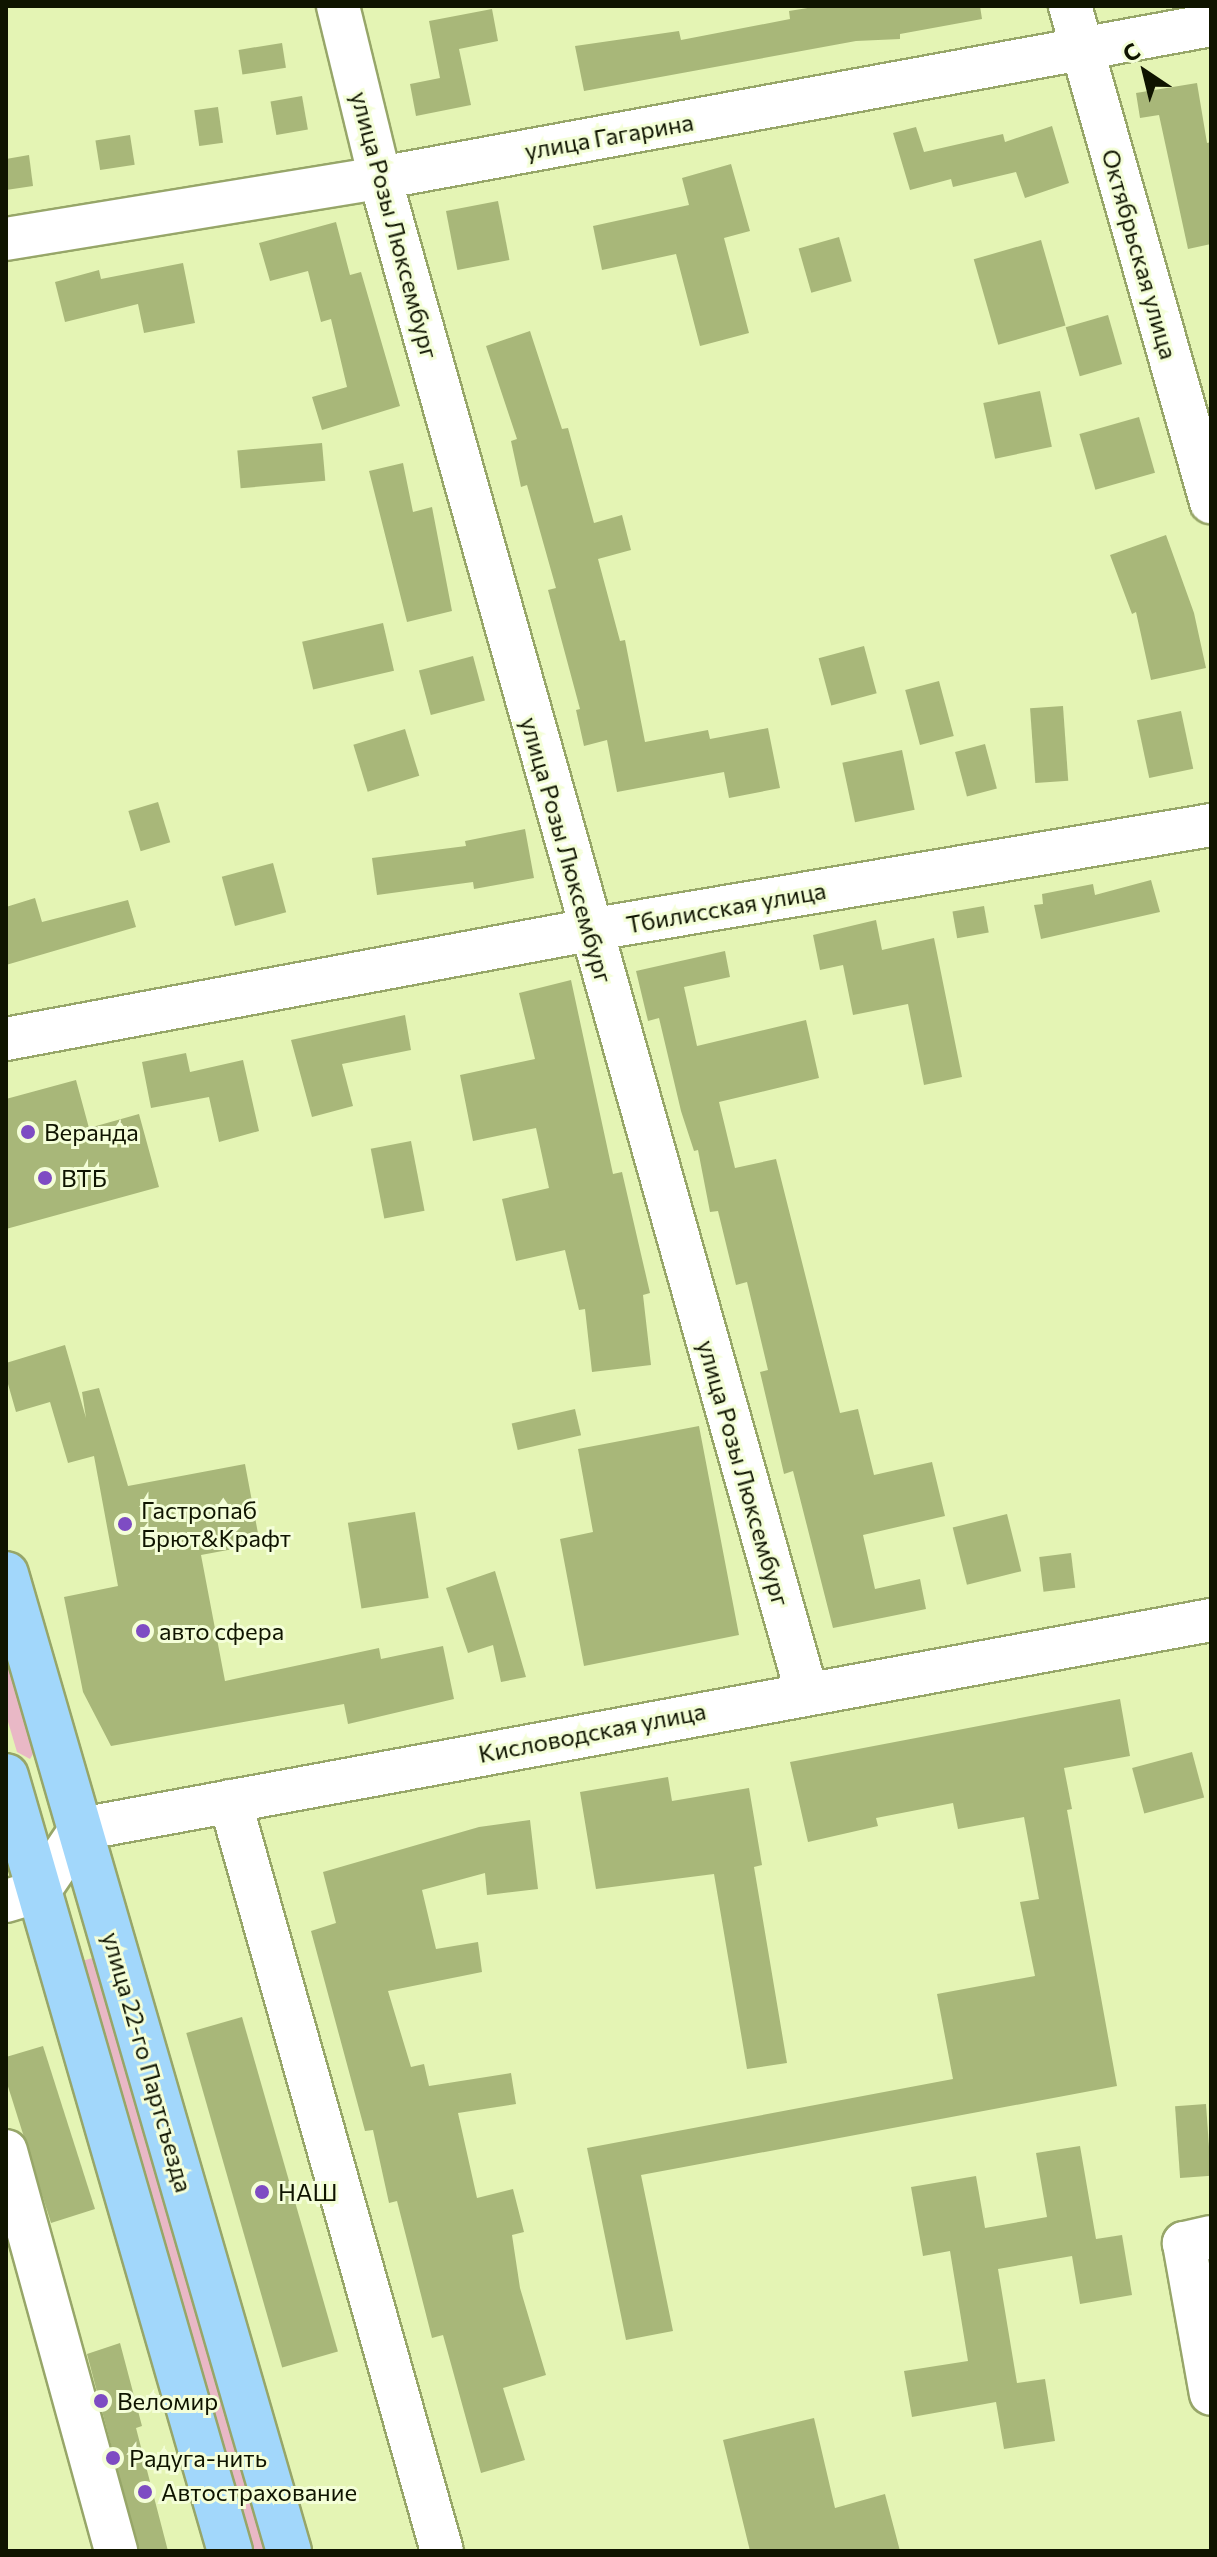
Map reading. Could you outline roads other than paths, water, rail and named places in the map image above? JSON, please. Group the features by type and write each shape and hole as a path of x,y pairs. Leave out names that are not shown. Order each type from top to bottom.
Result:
{"main road":[{"name":"улица 22-го Партсъезда","path":"6,1574 289,2551"},
{"path":"6,1776 23,1896 230,2551"}],"street":[{"name":"улица Розы Люксембург","path":"338,6 380,178 589,930 806,1691"},
{"name":"Октябрьская улица","path":"1070,6 1211,502"},
{"name":"улица Гагарина","path":"6,239 380,178 1211,25"},
{"name":"Тбилисская улица","path":"6,1039 589,930 1211,825"},
{"name":"Кисловодская улица","path":"81,1829 806,1691 1211,1620"},
{"path":"230,1801 442,2551"},
{"path":"23,1896 81,1829"},
{"path":"6,2151 116,2551"},
{"path":"1198,2240 1211,2394"}],"place":[{"name":"Веранда","path":"28,1132"},
{"name":"ВТБ","path":"45,1178"},
{"name":"Гастропаб Брют&Крафт","path":"125,1524"},
{"name":"авто сфера","path":"143,1631"},
{"name":"НАШ","path":"262,2192"},
{"name":"Веломир","path":"101,2401"},
{"name":"Радуга-нить","path":"113,2458"},
{"name":"Автострахование","path":"145,2492"}]}
